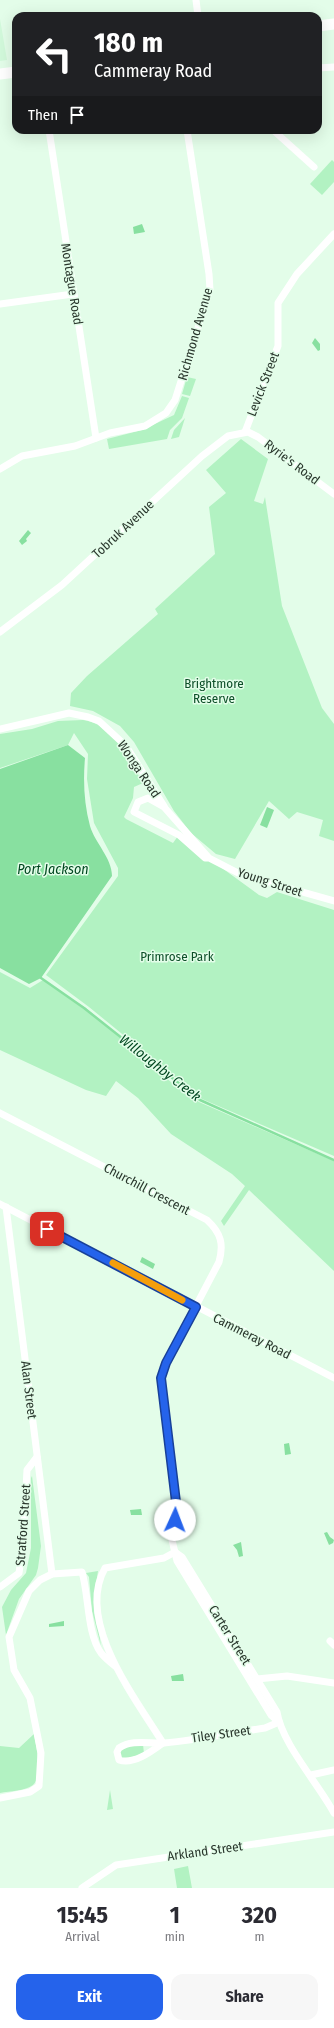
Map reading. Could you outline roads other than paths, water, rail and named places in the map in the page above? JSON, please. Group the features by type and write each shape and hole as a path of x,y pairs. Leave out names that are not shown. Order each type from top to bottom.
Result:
{"main road":[{"path":"322,26 334,24"},
{"path":"0,74 12,72"}],"street":[{"path":"196,0 198,12"},
{"path":"322,68 334,67"},
{"name":"Montague Road","path":"50,134 96,438"},
{"name":"Richmond Avenue","path":"0,469 22,456 75,446 96,438 145,426 160,419 171,408 175,400 210,290 209,274 188,134"},
{"path":"277,134 314,167"},
{"name":"Levick Street","path":"246,432 278,346 278,304 297,274 334,234"},
{"path":"0,304 73,294"},
{"name":"Ryrie's Road","path":"246,432 258,437 334,494"},
{"name":"Tobruk Avenue","path":"0,632 62,585 202,456 228,436 246,432"},
{"name":"Wonga Road","path":"0,729 68,713 99,721 126,746 164,807"},
{"name":"Young Street","path":"209,858 164,807 148,798 138,802 134,812 179,835 205,858 209,858 242,875 334,901"},
{"name":"Churchill Crescent","path":"0,1112 207,1220 216,1229 221,1239 222,1251 219,1262 196,1307"},
{"name":"Cammeray Road","path":"3,1205 334,1378"},
{"name":"Alan Street","path":"3,1205 52,1574"},
{"name":"Carter Street","path":"196,1307 166,1363 161,1378 176,1502 172,1540 177,1561 271,1715 278,1722 334,1813"},
{"name":"Stratford Street","path":"0,1587 19,1573 23,1545 27,1470 37,1457"},
{"path":"163,1743 115,1666 103,1641 96,1596 98,1579 105,1568 164,1558 175,1552"},
{"name":"Carter Street","path":"175,1552 182,1557 277,1712 278,1722"},
{"path":"0,1798 30,1792 39,1786 41,1753 30,1698 14,1670 9,1637 29,1591 40,1580 52,1574 82,1572 86,1587 94,1641 100,1652 115,1666"},
{"path":"257,1679 287,1676 334,1683"},
{"name":"Tiley Street","path":"163,1743 146,1755 138,1758 122,1761 119,1760 117,1756 119,1748 126,1744 144,1742 163,1743 265,1728 278,1722"},
{"path":"311,1775 334,1770"},
{"name":"Arkland Street","path":"82,1888 116,1865 334,1832"}],"water":[{"path":"142,224 145,232 134,234 133,227"},
{"path":"315,338 320,344 320,350 318,351 312,343"},
{"path":"28,530 31,533 26,539 27,541 22,545 19,541"},
{"name":"Port Jackson","path":"68,745 85,758 84,792 88,818 92,832 109,863 112,876 41,978 29,984 0,968 0,769"},
{"path":"267,807 274,810 267,828 260,825"},
{"path":"142,1257 155,1264 153,1269 140,1262"},
{"path":"289,1443 291,1454 285,1455 284,1444"},
{"path":"141,1509 142,1515 131,1515 130,1510"},
{"path":"327,1532 334,1540 333,1543 329,1545 324,1533"},
{"path":"241,1542 243,1556 239,1557 237,1550 233,1545"},
{"path":"64,1621 64,1626 49,1627 49,1624"},
{"path":"183,1674 184,1681 172,1681 171,1676"}],"waterway":[{"name":"Willoughby Creek","path":"41,978 84,1008 200,1100 334,1160"}],"park label":[{"name":"Brightmore Reserve","path":"214,690"},
{"name":"Primrose Park","path":"177,956"}]}
